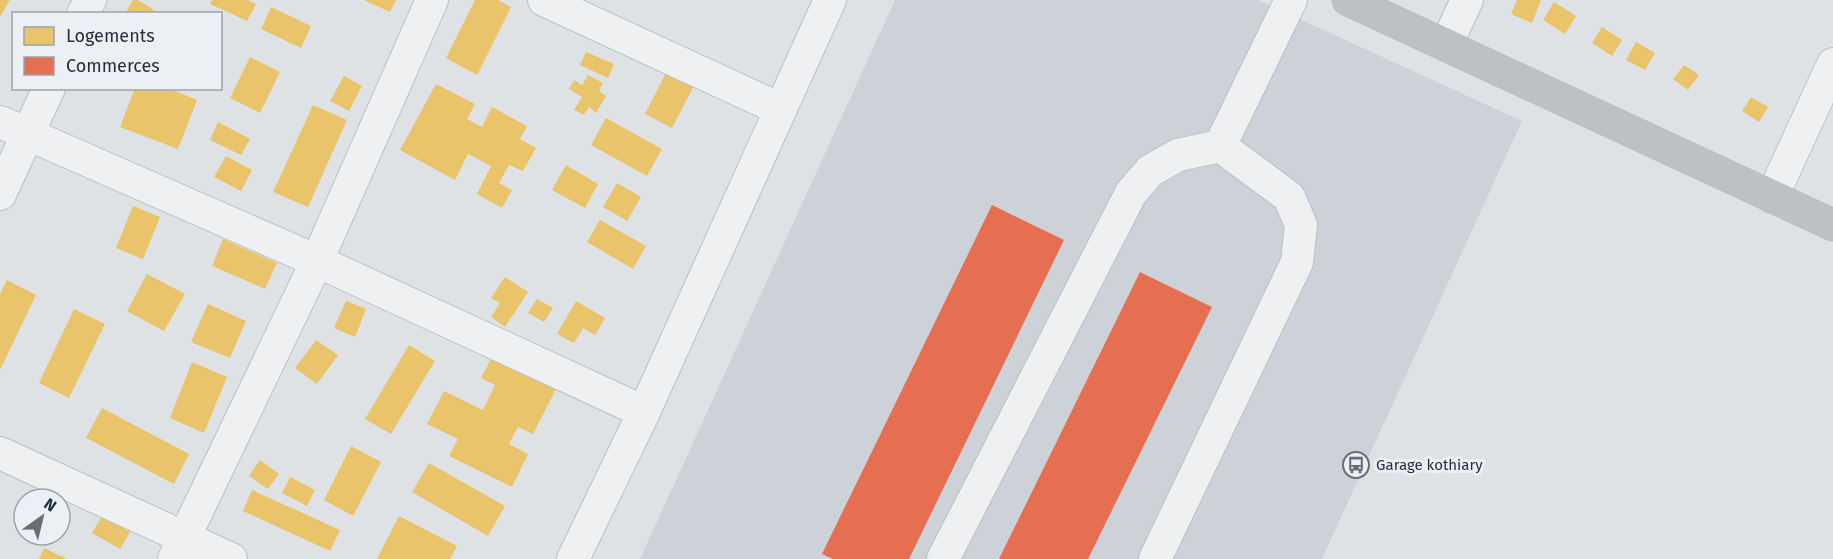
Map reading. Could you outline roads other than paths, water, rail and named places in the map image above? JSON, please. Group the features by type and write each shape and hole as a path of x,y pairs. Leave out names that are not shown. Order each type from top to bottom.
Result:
{"main road":[{"path":"1348,0 1833,225"}],"street":[{"path":"179,548 317,261 432,0"},
{"path":"544,0 780,109"},
{"path":"580,557 830,0"},
{"path":"1220,146 1291,0"},
{"path":"1446,45 1467,0"},
{"path":"1772,196 1833,64"},
{"path":"0,194 48,90"},
{"path":"0,122 317,261 644,412"},
{"path":"943,559 1131,193 1150,171 1178,155 1220,146 1289,197 1301,225 1298,262 1155,559"},
{"path":"0,453 179,548 231,559"}],"place":[{"name":"Garage kothiary","path":"1356,465"}]}
